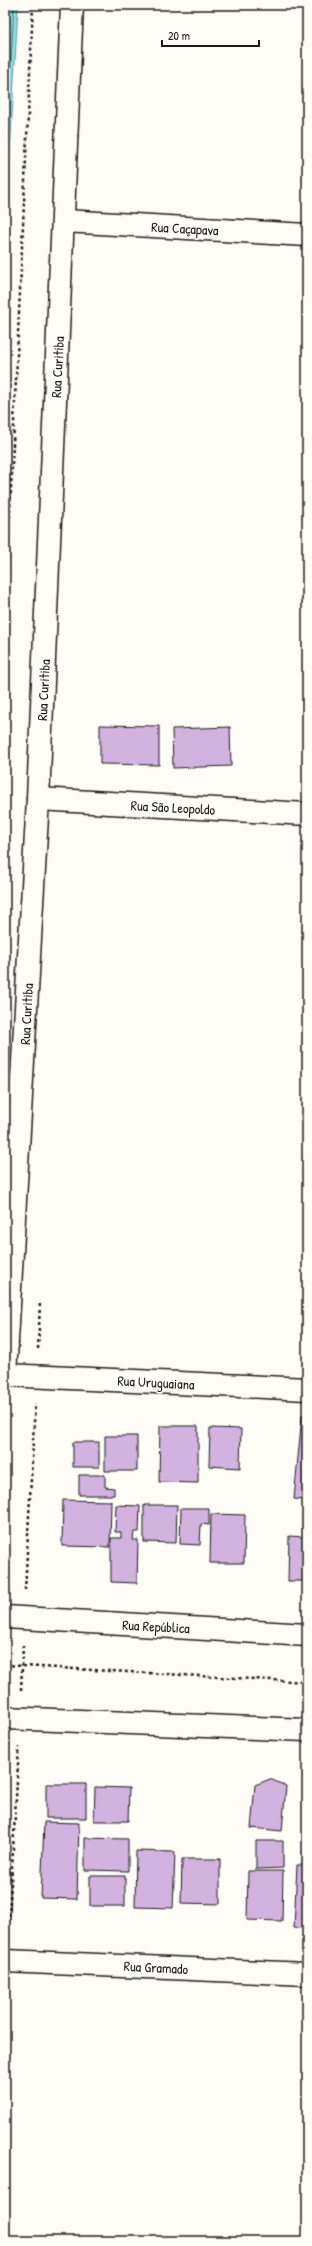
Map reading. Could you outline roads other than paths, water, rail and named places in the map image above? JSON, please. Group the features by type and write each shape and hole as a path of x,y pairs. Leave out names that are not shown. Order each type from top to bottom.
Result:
{"street":[{"name":"Rua Curitiba","path":"5,1375 38,799 64,221 72,5"},
{"name":"Rua Caçapava","path":"64,221 307,235"},
{"name":"Rua São Leopoldo","path":"38,799 307,814"},
{"name":"Rua Uruguaiana","path":"5,1375 307,1389"},
{"name":"Rua República","path":"5,1617 307,1635"},
{"path":"5,1718 307,1730"},
{"name":"Rua Gramado","path":"5,1961 307,1974"}],"water":[{"path":"5,5 18,5 5,245"}]}
